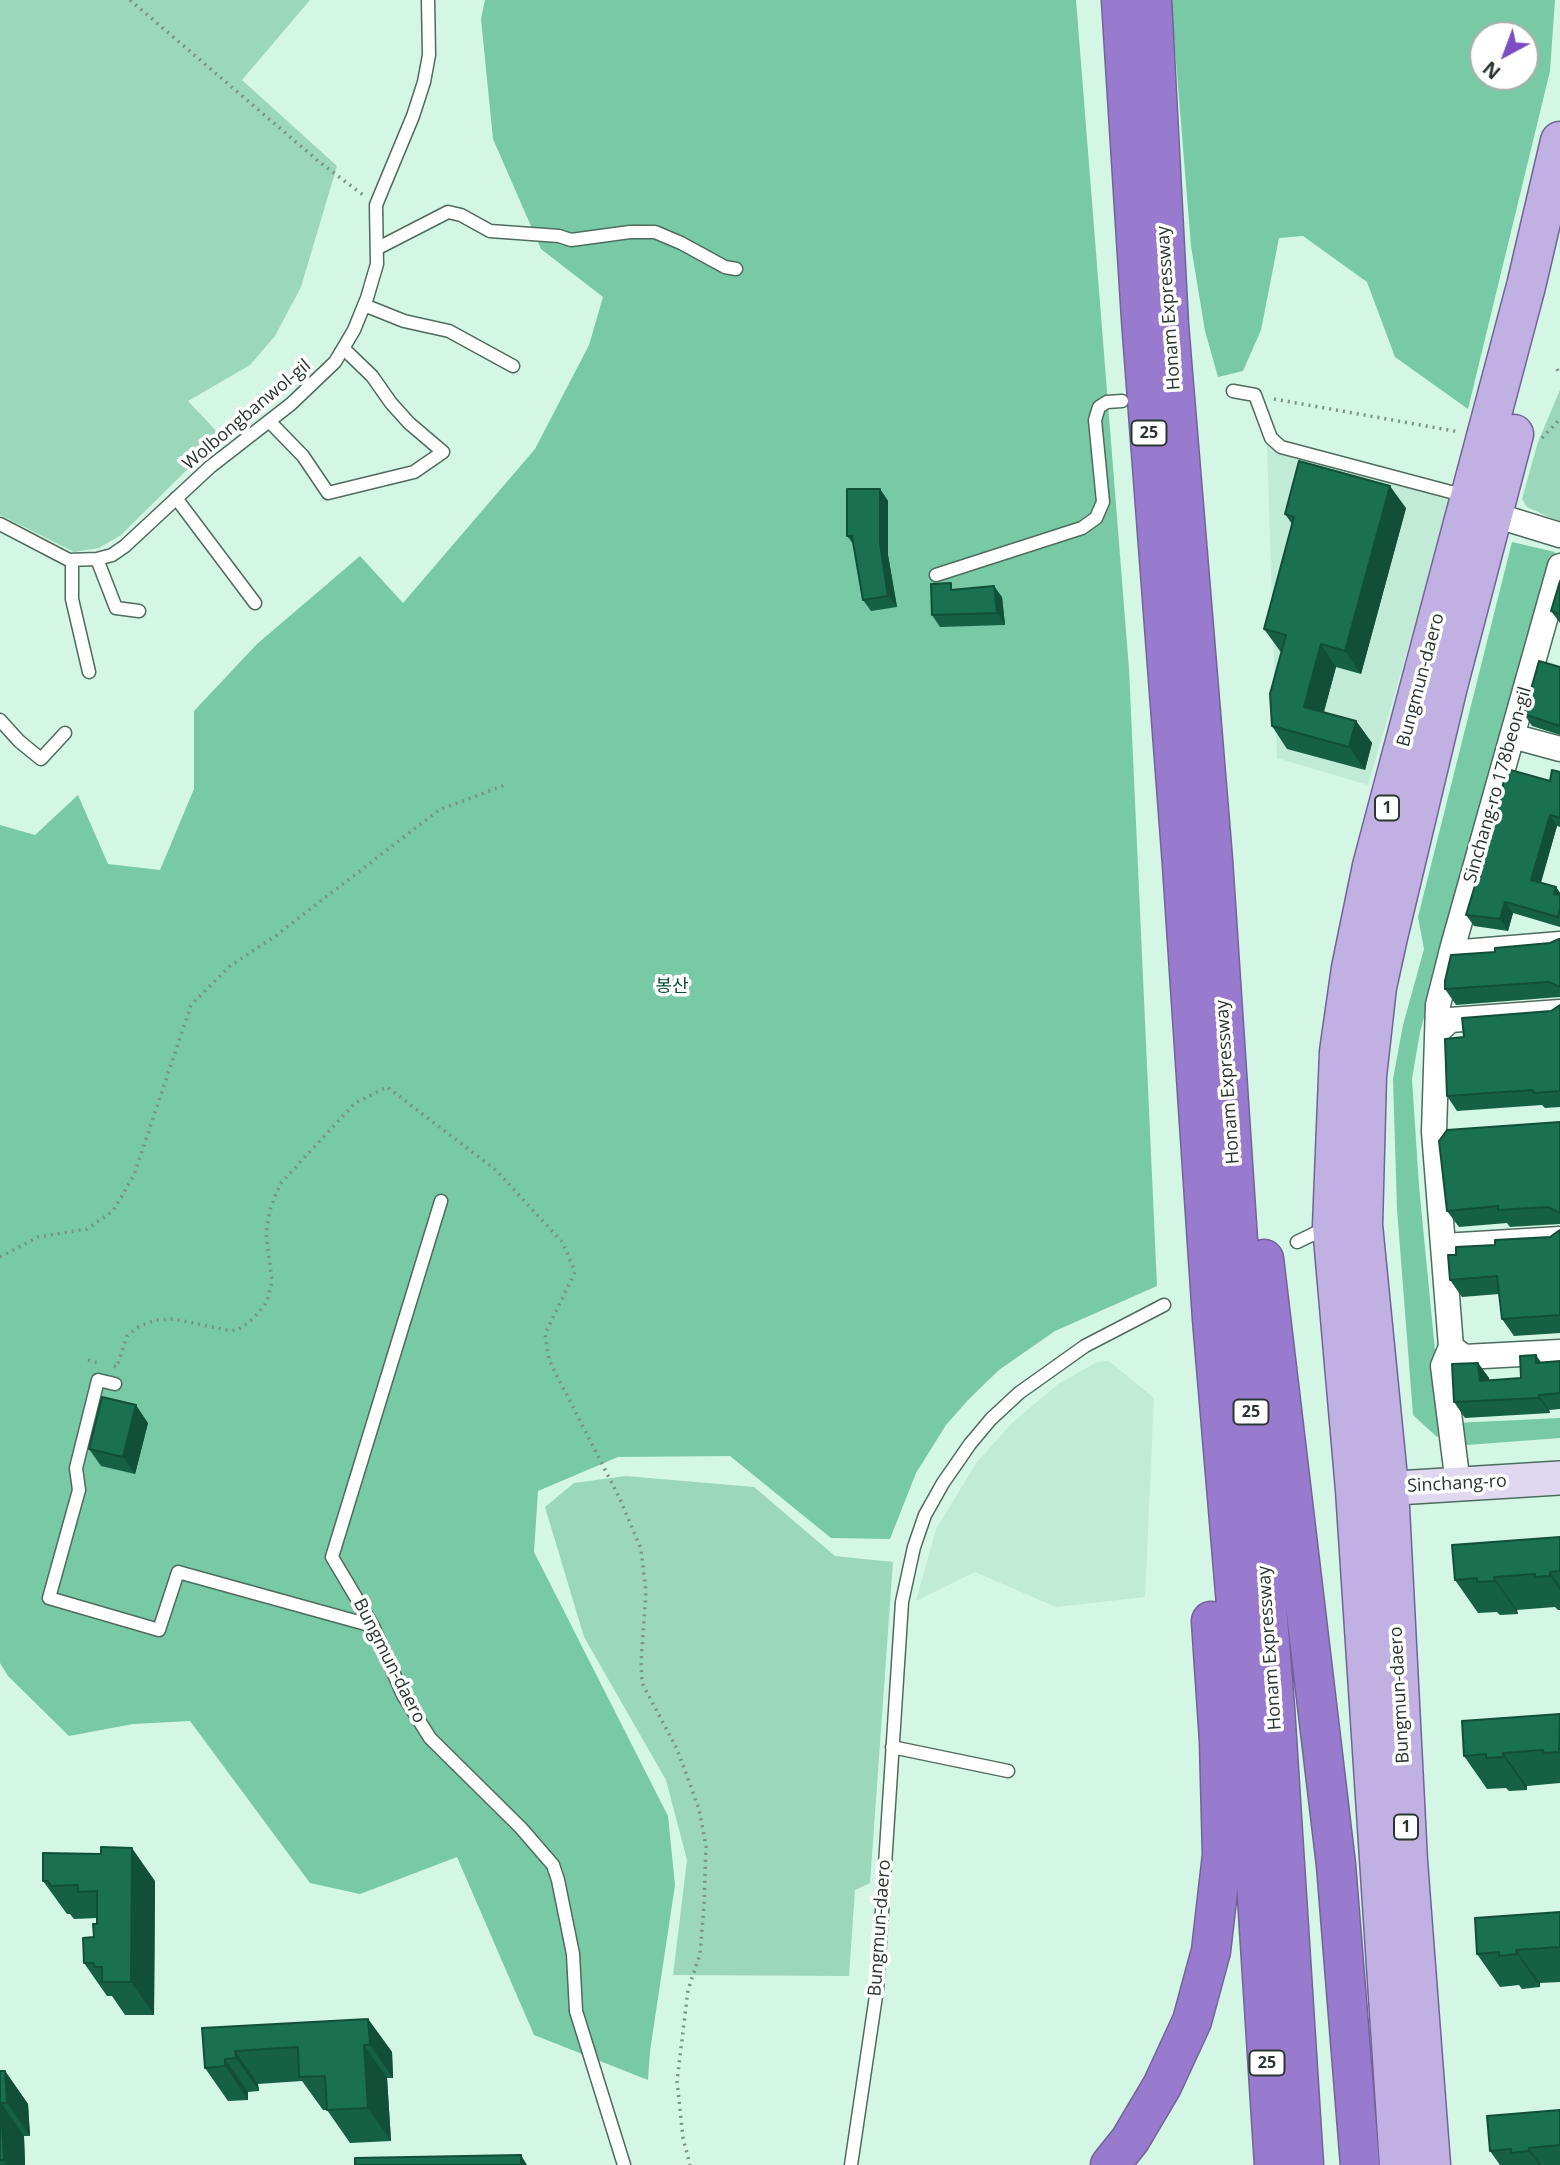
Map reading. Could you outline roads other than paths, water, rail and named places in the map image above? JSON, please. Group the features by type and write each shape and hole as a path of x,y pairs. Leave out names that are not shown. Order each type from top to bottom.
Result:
{"highway":[{"name":"Honam Expressway","path":"1121,0 1140,319 1182,865 1212,1319 1246,1723 1274,2165"},
{"name":"Honam Expressway","path":"1152,0 1169,325 1212,846 1238,1240 1275,1707 1304,2165"},
{"path":"1228,1081 1258,1211 1336,1865 1360,2165"},
{"path":"1110,2165 1130,2140 1172,2064 1192,2021 1211,1951 1222,1843 1219,1741 1200,1453 1212,1319"}],"main road":[{"name":"Bungmun-daero","path":"1431,2165 1408,1861 1347,1225 1339,1052 1351,968 1372,866 1525,286 1560,141"},
{"name":"Bungmun-daero","path":"1347,1225 1377,987 1448,686 1560,256"},
{"name":"Sinchang-ro","path":"1372,1489 1560,1478"},
{"name":"Bungmun-daero","path":"1372,1489 1399,2165"}],"street":[{"path":"1511,520 1560,535"},
{"name":"Sinchang-ro 178beon-gil","path":"1458,1484 1443,1366 1451,1347 1434,1132 1442,1021 1451,953 1560,566"},
{"path":"1512,736 1560,749"},
{"path":"1451,953 1560,944"},
{"path":"1442,1021 1560,1012"},
{"path":"1434,1132 1459,1130"},
{"path":"1443,1245 1560,1239"},
{"path":"1451,1347 1464,1357 1560,1352"}],"lane":[{"name":"Wolbongbanwol-gil","path":"72,561 112,555 125,546 209,467 315,383 344,349 364,305 377,264 376,205 413,116 424,82 429,55 428,0"},
{"path":"378,248 448,212 461,215 490,231 559,236 571,240 630,232 655,232 724,267 736,269"},
{"path":"364,305 404,321 449,331 513,366"},
{"path":"269,421 303,456 328,494 415,472 443,452 410,424 372,376 344,349"},
{"path":"1233,391 1255,396 1271,438 1281,447 1470,497"},
{"path":"936,575 1082,528 1096,518 1103,502 1095,420 1099,407 1107,402 1122,401"},
{"path":"176,498 255,603"},
{"path":"0,524 72,561 72,599 89,672"},
{"path":"97,559 116,608 139,611"},
{"path":"0,720 19,741 41,759 65,733"},
{"name":"Bungmun-daero","path":"441,1201 332,1557 373,1626 403,1695 430,1738 521,1828 552,1865 558,1881 573,1954 576,2011 624,2165"},
{"path":"1297,1242 1347,1225"},
{"name":"Bungmun-daero","path":"851,2165 877,1989 902,1602 914,1547 925,1515 943,1483 991,1419 1019,1393 1085,1346 1164,1305"},
{"path":"115,1384 98,1380 76,1468 79,1490 49,1598 159,1630 178,1572 373,1626"},
{"path":"892,1747 1008,1771"}],"park label":[{"name":"봉산","path":"672,987"}]}
